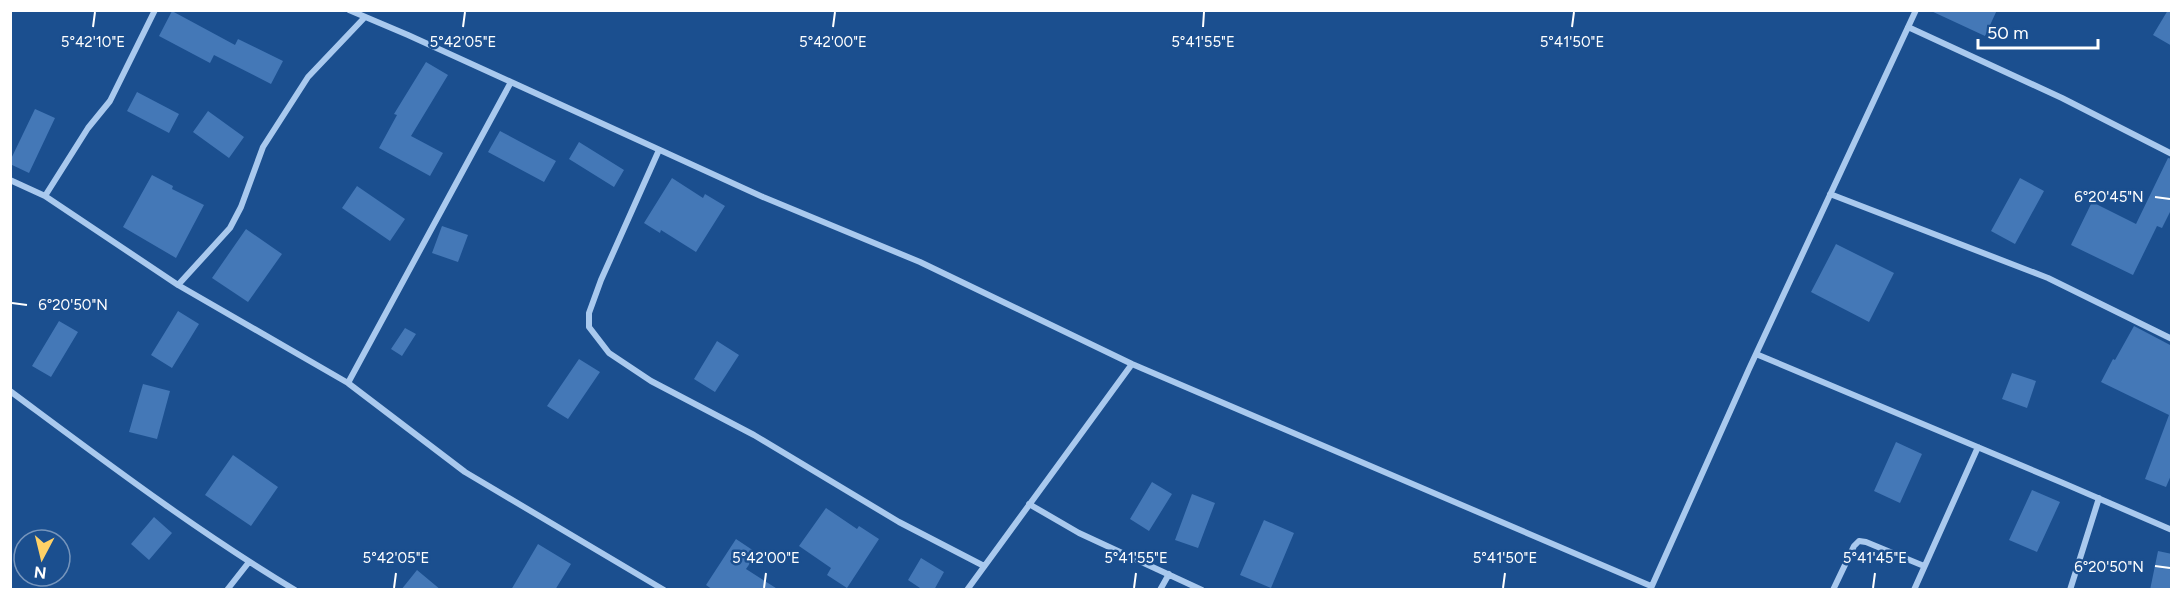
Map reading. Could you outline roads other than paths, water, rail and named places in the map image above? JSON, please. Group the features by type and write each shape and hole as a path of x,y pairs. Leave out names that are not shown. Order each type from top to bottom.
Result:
{"street":[{"path":"45,196 88,128 110,101 155,10"},
{"path":"349,10 763,197 920,262 1131,363 1650,588 1916,10"},
{"path":"178,285 230,228 241,207 263,147 308,77 365,17"},
{"path":"1908,27 2062,98 2172,154"},
{"path":"348,383 512,82"},
{"path":"659,150 600,280 589,313 589,327 609,353 651,381 754,435 898,522 984,566"},
{"path":"10,180 45,196 178,285 348,383 465,472 664,590"},
{"path":"1830,194 2048,278 2172,339"},
{"path":"1756,354 2172,530"},
{"path":"967,590 1131,363"},
{"path":"10,391 147,493 295,590"},
{"path":"1914,590 1978,447"},
{"path":"2070,590 2099,498"},
{"path":"1029,504 1079,533 1202,590"},
{"path":"1833,590 1854,546 1859,541 1924,566"},
{"path":"226,590 249,562"},
{"path":"1160,590 1169,574"}]}
